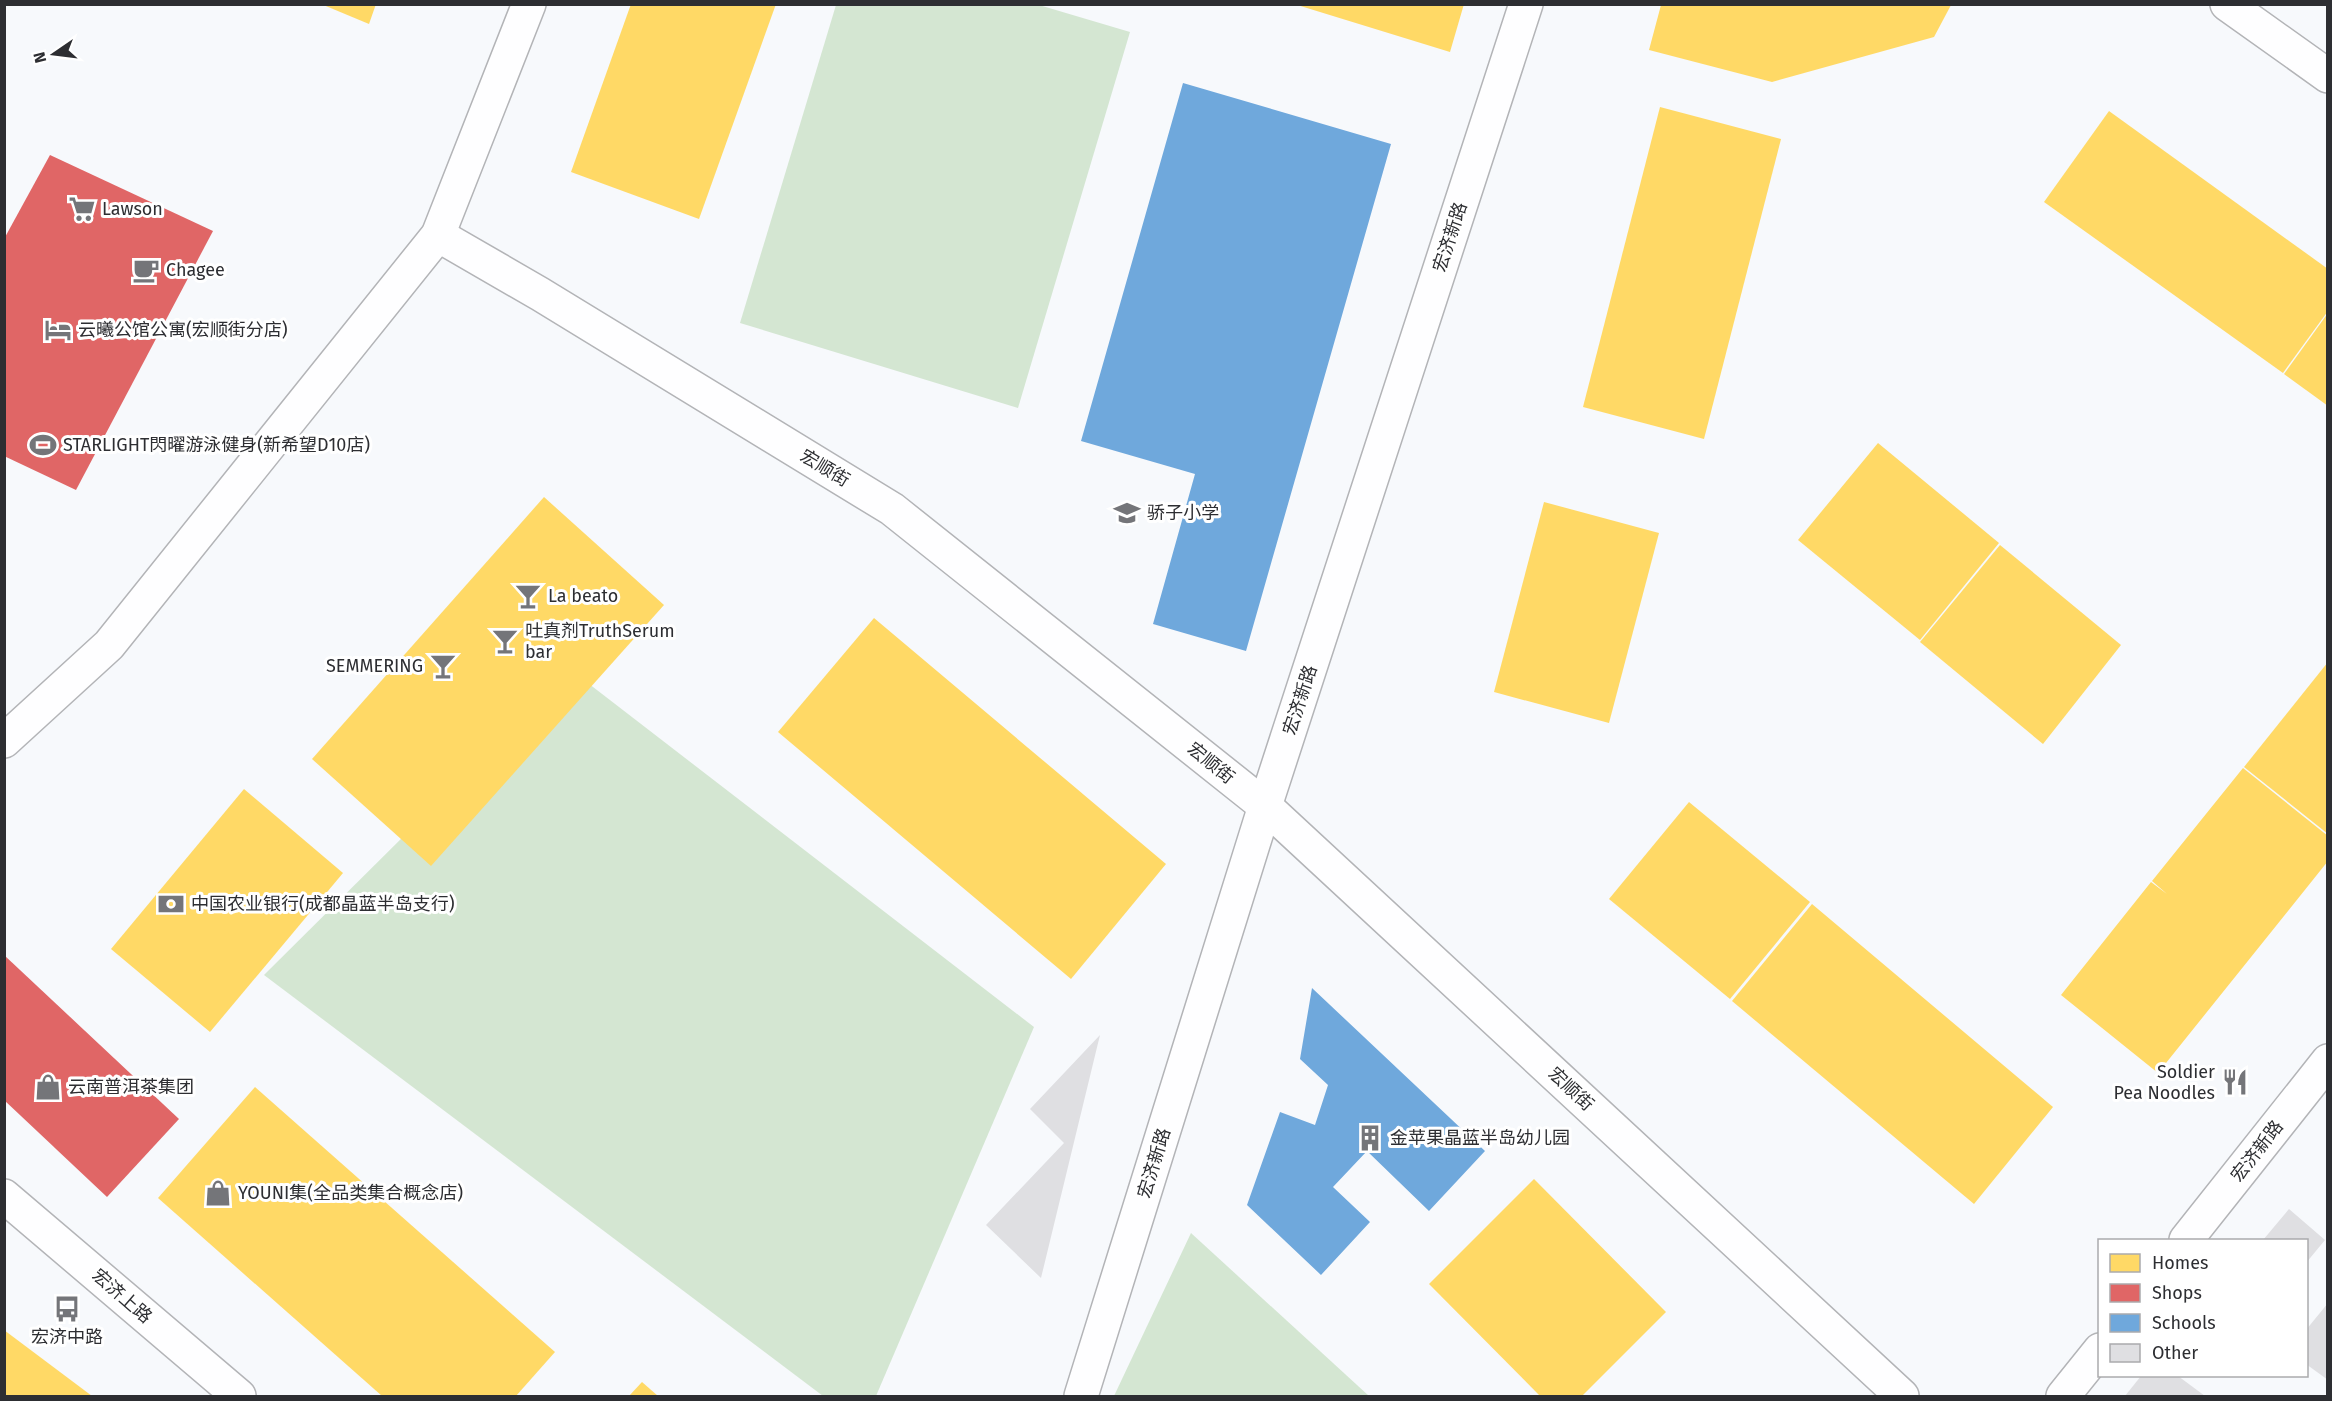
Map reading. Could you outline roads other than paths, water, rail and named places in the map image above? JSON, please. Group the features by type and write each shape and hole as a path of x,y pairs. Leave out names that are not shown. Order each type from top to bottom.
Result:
{"street":[{"path":"4,741 109,645 438,235 529,4"},
{"name":"宏济新路","path":"1081,1396 1265,806 1526,4"},
{"path":"2227,4 2328,76"},
{"name":"宏顺街","path":"438,235 540,294 892,509 1265,806 1902,1396"},
{"name":"宏济新路","path":"2187,1239 2328,1061"},
{"name":"宏济上路","path":"4,1196 238,1396"},
{"path":"2063,1396 2098,1352"}],"place":[{"name":"Lawson","path":"82,209"},
{"name":"Chagee","path":"146,270"},
{"name":"云曦公馆公寓(宏顺街分店)","path":"58,330"},
{"name":"STARLIGHT閃曜游泳健身(新希望D10店)","path":"43,445"},
{"name":"骄子小学","path":"1127,513"},
{"name":"La beato","path":"528,596"},
{"name":"吐真剂TruthSerum bar","path":"505,641"},
{"name":"SEMMERING","path":"443,666"},
{"name":"中国农业银行(成都晶蓝半岛支行)","path":"171,904"},
{"name":"Soldier Pea Noodles","path":"2235,1082"},
{"name":"云南普洱茶集团","path":"48,1087"},
{"name":"金苹果晶蓝半岛幼儿园","path":"1370,1138"},
{"name":"YOUNI集(全品类集合概念店)","path":"218,1193"},
{"name":"宏济中路","path":"67,1309"}]}
